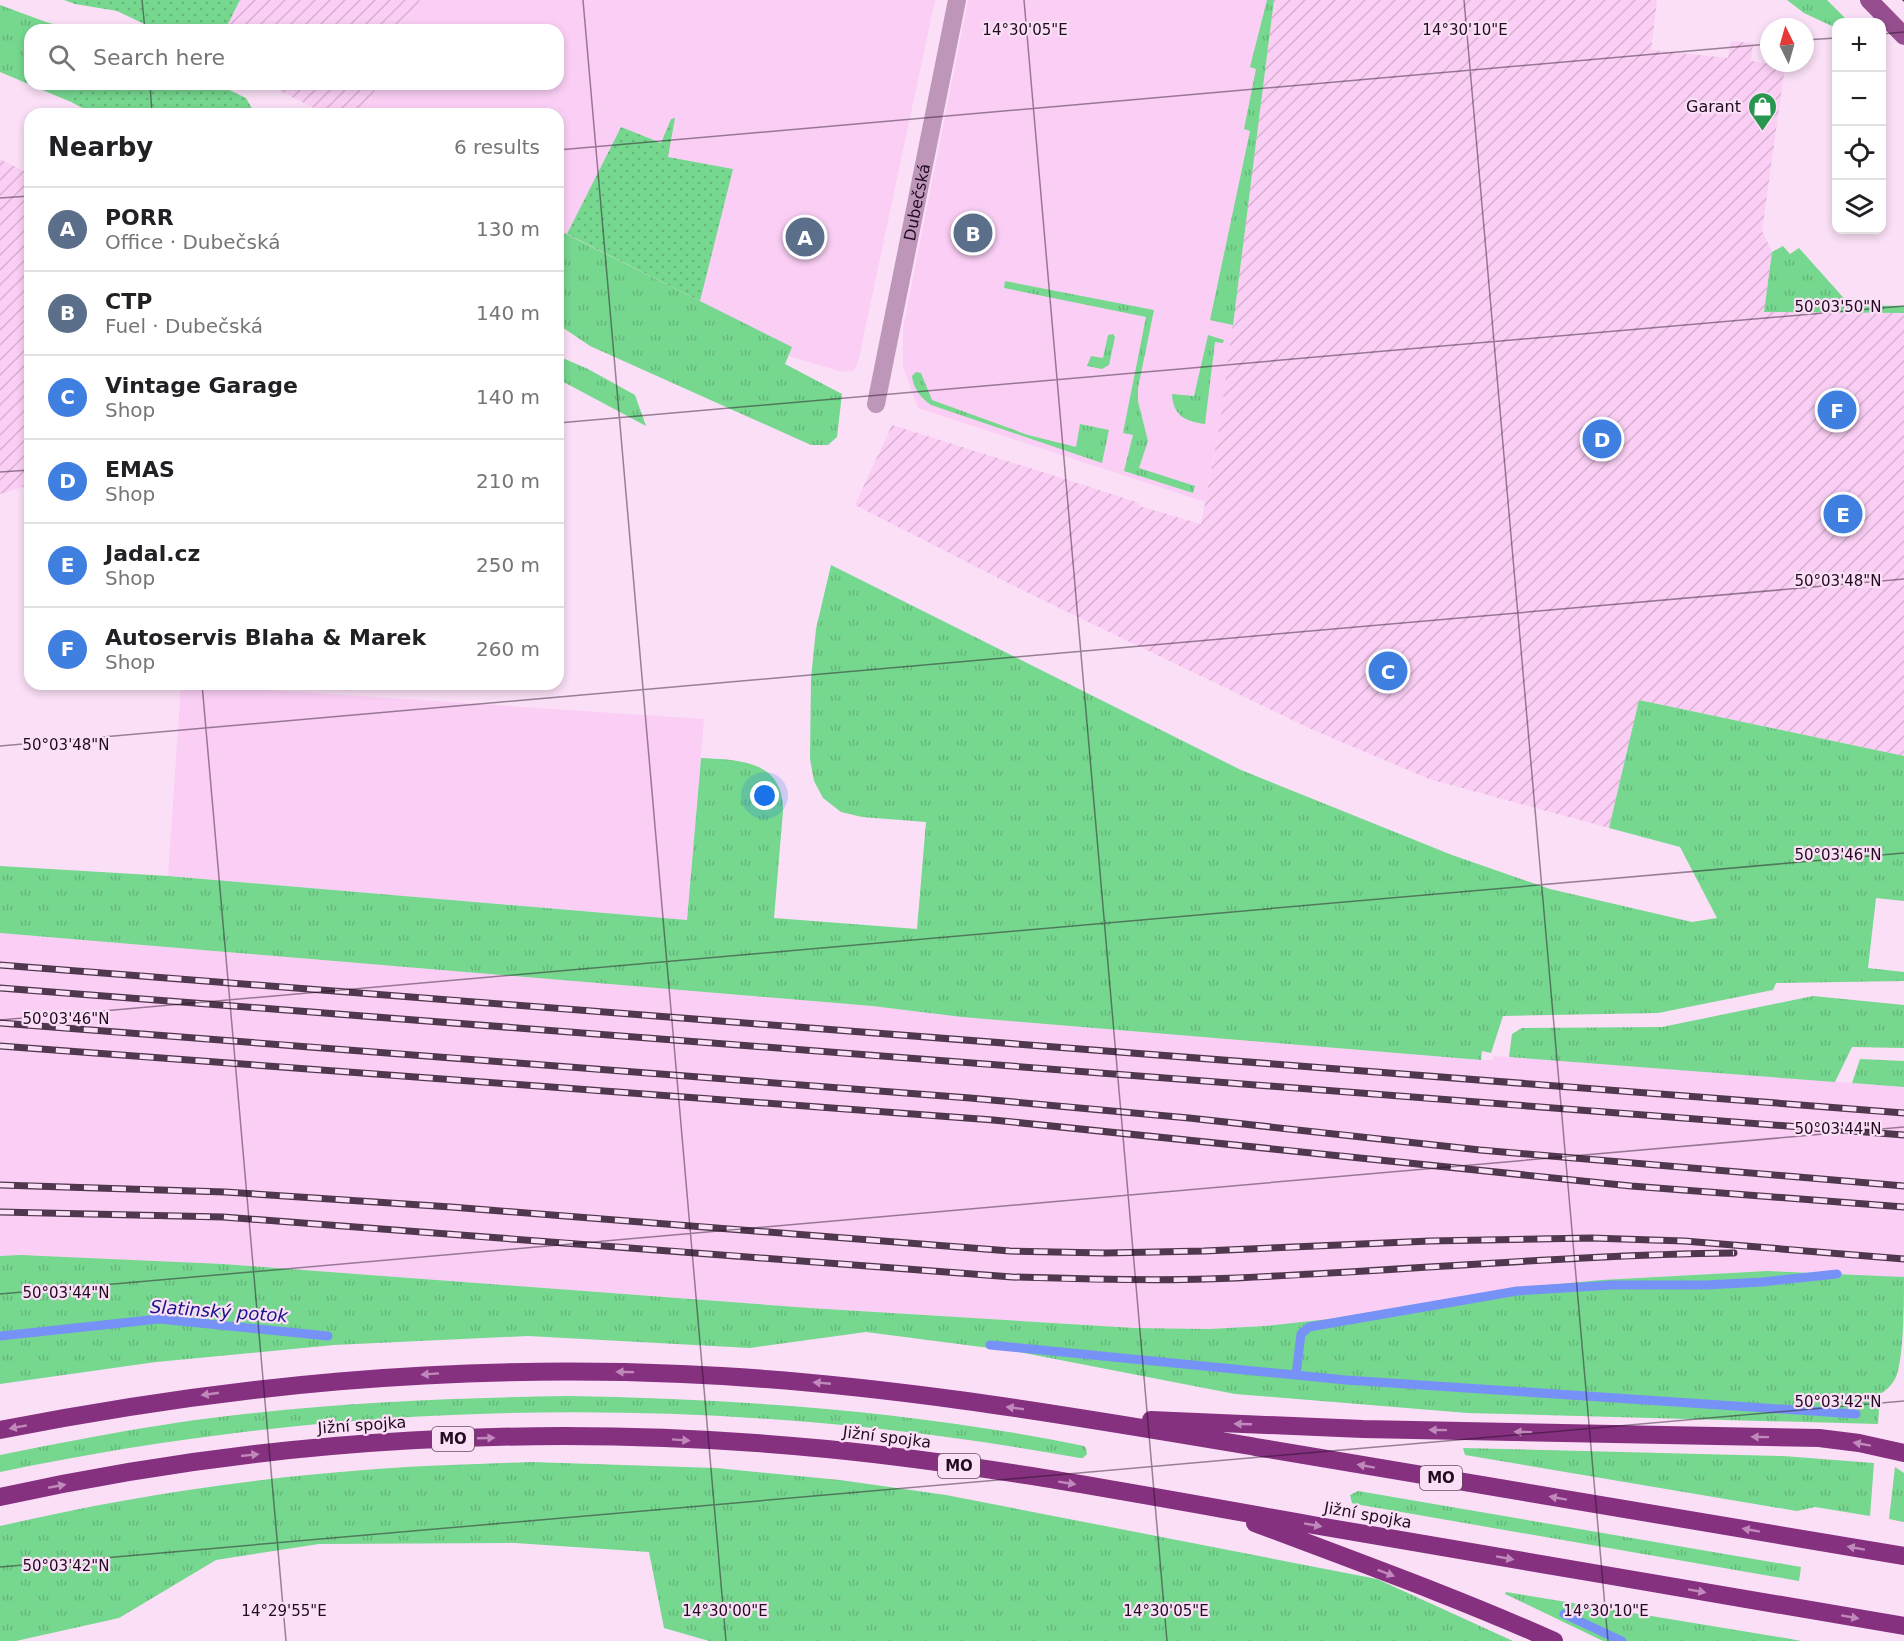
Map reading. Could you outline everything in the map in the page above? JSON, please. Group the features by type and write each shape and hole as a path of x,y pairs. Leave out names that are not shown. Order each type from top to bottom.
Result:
{"highway":[{"name":"MO","path":"0,1430 210,1394 289,1385 435,1374 528,1371 684,1374 842,1385 1073,1417 1904,1556"},
{"path":"1073,1417 1363,1429 1819,1438 1859,1443 1904,1453"},
{"name":"Jižní spojka","path":"0,1497 163,1467 324,1447 417,1441 575,1437 658,1438 823,1449 1009,1473 1904,1626"},
{"path":"1214,1508 1505,1619 1554,1641"}],"main road":[{"path":"1869,0 1904,36"}],"street":[{"name":"Dubečská","path":"876,404 957,0"}],"shaded area":[{"path":"240,0 420,0 408,24 228,24"},
{"path":"420,0 935,0 858,362 854,370 842,372 789,356 700,301 564,233 564,108 366,108 375,90 564,90 564,24 408,24"},
{"path":"968,0 1274,0 1220,423 1205,502 918,408 903,367 903,328"},
{"path":"1274,0 1657,0 1651,50 1728,58 1731,41 1753,43 1751,61 1760,62 1760,72 1784,72 1762,231 1772,252 1764,312 1904,313 1904,756 1639,700 1609,828 1429,779 1311,729 1020,589 855,505 892,425 1201,524 1220,423"},
{"path":"278,90 375,90 366,108 314,108"},
{"path":"0,159 24,171 24,487 0,494"},
{"path":"181,690 271,690 704,719 687,920 168,876"},
{"path":"0,933 1481,1060 1493,1060 1494,1056 1904,1087 1904,1277 1767,1271 1601,1280 1515,1288 1329,1319 1209,1329 1135,1328 810,1308 223,1264 0,1256"}],"green space":[{"path":"64,0 240,0 228,24 144,24 117,11"},
{"path":"1267,0 1274,0 1233,325 1210,320 1250,131 1244,129 1256,69 1250,67"},
{"path":"1787,0 1827,0 1845,18 1832,18 1832,26 1804,13"},
{"path":"0,5 53,24 24,24 24,82 0,72"},
{"path":"43,90 78,90 71,102"},
{"path":"78,90 229,90 246,98 252,108 82,108 71,102"},
{"path":"675,118 668,157 733,169 700,301 567,234 621,127 661,143 671,119"},
{"path":"564,233 792,347 785,364 842,394 837,437 828,445 811,445 590,346 564,328"},
{"path":"1783,246 1790,254 1799,248 1850,305 1904,306 1904,313 1764,312 1772,252"},
{"path":"1005,281 1154,310 1138,388 1138,401 1148,441 1139,468 1195,486 1193,493 1124,471 1133,435 1123,433 1146,317 1004,288"},
{"path":"1113,334 1115,337 1109,365 1102,369 1087,366 1091,356 1103,358 1108,335"},
{"path":"1208,335 1224,340 1223,343 1215,342 1205,424 1181,416 1175,408 1172,394 1194,396"},
{"path":"564,359 635,395 646,426 564,382"},
{"path":"916,372 921,373 932,400 1028,435 1076,447 1080,424 1109,430 1102,463 931,405 914,385 912,376"},
{"path":"831,565 1241,770 1452,855 1550,889 1692,922 1717,918 1680,847 1609,828 1639,700 1904,756 1904,901 1876,898 1868,968 1904,972 1904,981 1776,983 1773,990 1658,1013 1503,1016 1491,1053 1482,1051 1481,1060 0,933 0,866 168,876 687,920 701,758 744,762 768,772 776,781 781,794 783,811 774,918 917,929 926,822 862,817 841,812 823,798 814,781 810,759 811,678 816,629"},
{"path":"1813,996 1904,1005 1904,1048 1852,1047 1835,1082 1509,1057 1512,1034 1522,1028 1662,1027"},
{"path":"1860,1059 1904,1061 1904,1087 1852,1083"},
{"path":"0,1256 223,1264 810,1308 1135,1328 1209,1329 1329,1319 1515,1288 1601,1280 1767,1271 1904,1277 1904,1314 1899,1368 1893,1382 1880,1394 1878,1424 1467,1413 1235,1394 1019,1352 866,1332 750,1348 528,1336 334,1345 156,1362 0,1384"},
{"path":"567,1396 762,1404 891,1416 956,1424 1084,1446 1087,1454 1080,1458 945,1437 810,1422 675,1414 539,1412 404,1417 269,1429 134,1447 0,1472 0,1455 87,1438 224,1416 371,1403"},
{"path":"1463,1448 1783,1456 1874,1463 1870,1516 1815,1507 1797,1511 1465,1455"},
{"path":"531,1462 716,1468 840,1480 946,1495 1377,1579 1513,1641 709,1641 664,1628 649,1552 515,1543 319,1544 216,1560 119,1618 16,1641 0,1641 0,1526 93,1506 235,1483 396,1468"},
{"path":"1895,1467 1904,1473 1904,1522 1889,1519"},
{"path":"1358,1491 1801,1567 1799,1581 1352,1503 1350,1495"},
{"path":"1506,1592 1801,1641 1603,1641 1505,1594"}],"waterway":[{"path":"1296,1375 1301,1334 1309,1327 1517,1291 1613,1285 1706,1285 1837,1274"},
{"name":"Slatinský potok","path":"0,1336 159,1319 328,1336"},
{"path":"990,1345 1346,1380 1856,1414"},
{"path":"1564,1614 1622,1641"}],"railway":[{"path":"0,965 1904,1113"},
{"path":"0,988 1904,1135"},
{"path":"0,1023 970,1098 1189,1118 1480,1150 1904,1186"},
{"path":"0,1046 993,1120 1631,1186 1904,1207"},
{"path":"0,1185 225,1192 451,1207 1010,1251 1105,1253 1204,1251 1430,1241 1591,1238 1684,1241 1904,1259"},
{"path":"0,1212 223,1217 1012,1277 1085,1279 1207,1279 1602,1257 1734,1253"}],"place":[{"name":"Garant","path":"1762,132"},
{"name":"CTP","path":"973,233"},
{"name":"PORR","path":"805,237"},
{"name":"Autoservis Blaha & Marek","path":"1837,410"},
{"name":"EMAS","path":"1602,439"},
{"name":"Jadal.cz","path":"1843,514"},
{"name":"Vintage Garage","path":"1388,671"}]}
